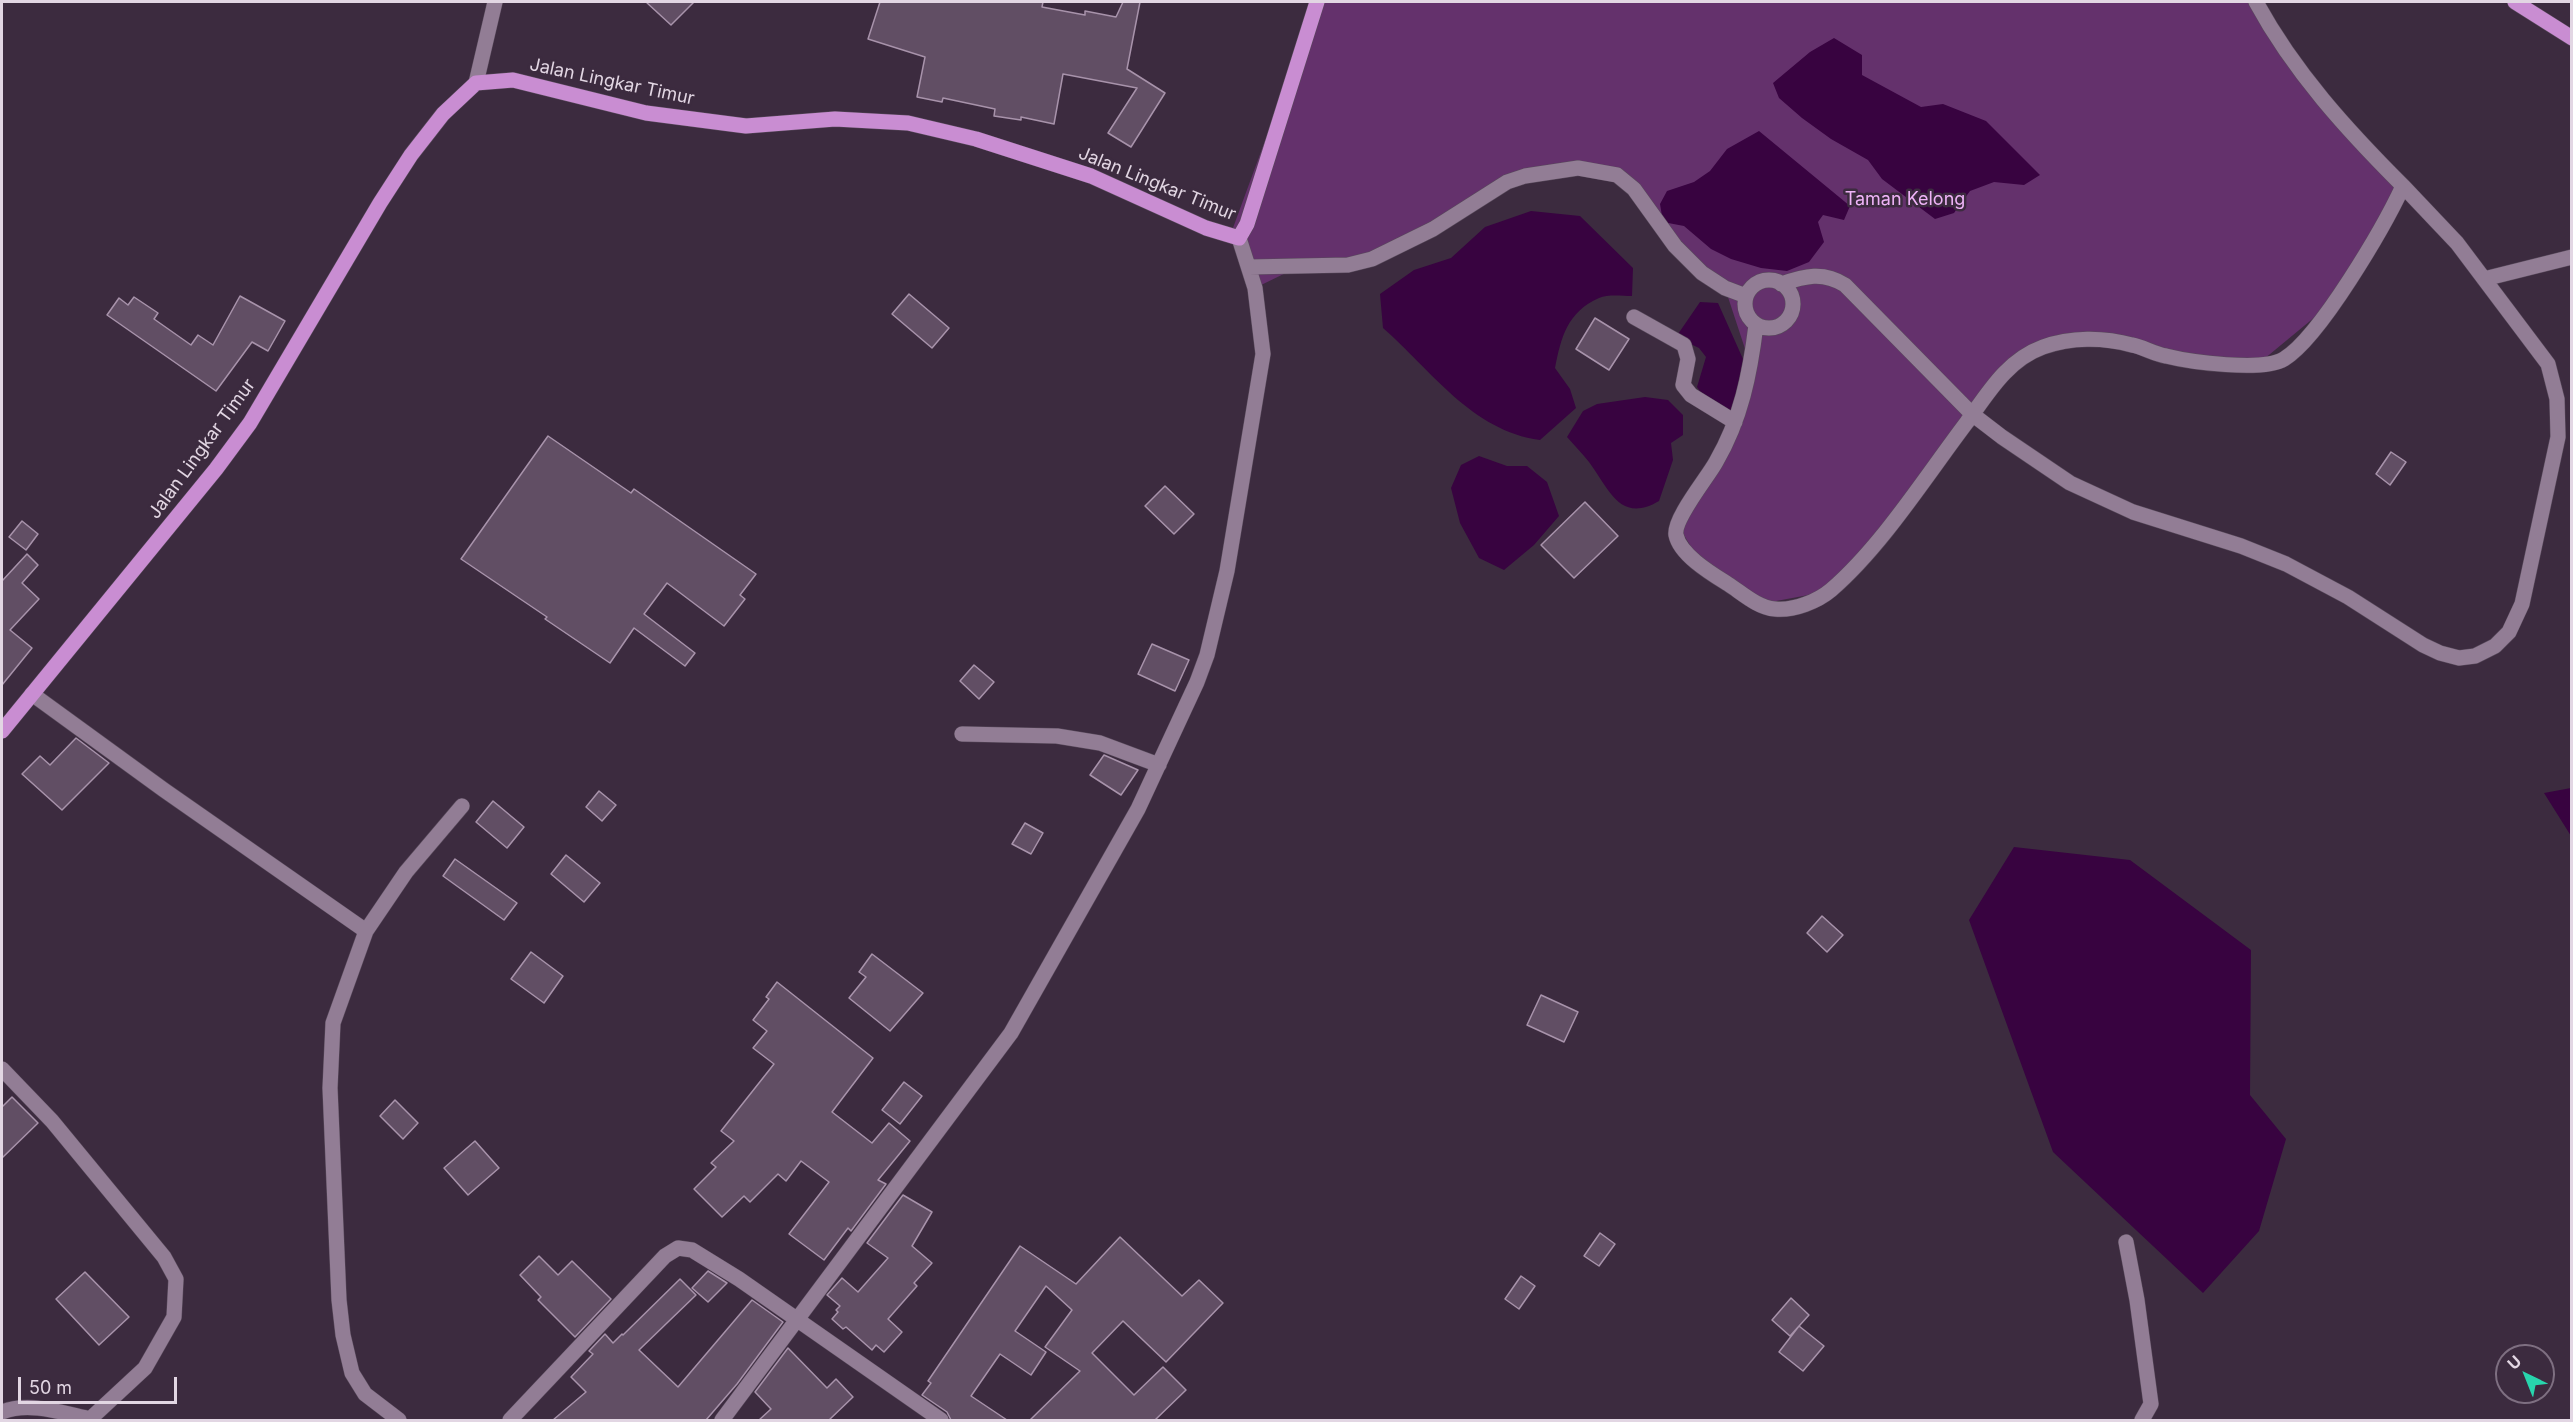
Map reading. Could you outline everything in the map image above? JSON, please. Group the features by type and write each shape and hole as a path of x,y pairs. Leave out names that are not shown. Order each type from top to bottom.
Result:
{"main road":[{"name":"Jalan Lingkar Timur","path":"2,731 216,469 250,423 380,202 411,155 443,114 476,83 513,80 646,113 746,126 835,119 908,123 976,139 1091,176 1206,228 1239,238 1247,224 1317,2"},
{"path":"2515,2 2571,38"}],"street":[{"path":"476,83 495,2"},
{"path":"1781,284 1819,276 1833,277 1845,285 1972,414 2070,483 2099,498 2133,512 2241,546 2286,564 2348,597 2422,645 2459,658 2475,656 2495,646 2509,632 2517,619 2540,530 2558,437 2557,399 2548,364 2436,219 2343,126 2314,90 2256,2"},
{"path":"1249,267 1340,265 1372,259 1433,229 1507,182 1525,176 1578,168 1617,175 1634,189 1676,246 1702,273 1725,288 1746,296"},
{"path":"1756,325 1746,392 1735,422 1716,463 1678,525 1676,535 1686,551 1704,569 1760,604 1775,609 1812,602 1830,591 1882,534 1999,378 2042,347 2098,339 2132,345 2165,356 2235,365 2283,360 2316,328 2370,244 2403,186"},
{"path":"722,1420 1000,1051 1138,809 1159,765 1207,655 1227,571 1263,354 1255,288 1239,238"},
{"path":"2484,279 2571,257"},
{"path":"1773,281 1781,284 1791,296 1791,313 1787,320 1772,328 1756,325 1746,312 1746,296 1757,283 1773,281"},
{"path":"1634,317 1684,345 1688,359 1683,385 1691,395 1735,422"},
{"path":"32,694 164,790 366,931"},
{"path":"962,734 1057,735 1101,743 1159,765"},
{"path":"399,1420 366,1394 352,1372 343,1335 339,1300 330,1088 333,1023 366,931 406,873 462,806"},
{"path":"2,1069 52,1121 164,1257 176,1279 174,1317 165,1337 145,1368 90,1420 35,1408 18,1407 2,1413"},
{"path":"2126,1242 2137,1300 2151,1404 2142,1420"},
{"path":"510,1420 665,1256 678,1248 692,1250 730,1273 941,1420"}],"green space":[{"name":"Taman Kelong","path":"1316,2 2258,2 2288,53 2403,186 2333,302 2258,364 2079,340 2010,368 1830,591 1760,604 1704,569 1678,525 1716,463 1751,367 1725,288 1617,175 1550,172 1507,182 1348,265 1300,266 1255,288 1230,236"}],"shaded area":[{"path":"1834,38 1862,55 1862,75 1921,107 1943,104 1986,121 2040,175 2024,185 1994,182 1970,191 1954,213 1935,219 1882,179 1868,160 1831,139 1779,98 1773,83 1810,52"},
{"path":"1759,131 1850,206 1844,220 1823,215 1818,222 1824,242 1809,262 1787,271 1761,268 1731,259 1711,249 1684,226 1663,222 1660,204 1667,191 1694,182 1710,171 1727,149"},
{"path":"1531,211 1580,216 1633,268 1632,296 1599,298 1579,311 1567,327 1555,368 1570,389 1576,408 1540,440 1494,425 1473,412 1436,380 1383,328 1380,294 1414,270 1451,258 1485,227"},
{"path":"1700,302 1718,303 1743,359 1744,371 1730,416 1704,397 1697,387 1706,357 1699,348 1676,337"},
{"path":"1645,397 1668,400 1683,415 1683,435 1671,443 1673,460 1659,501 1646,507 1634,508 1625,506 1617,500 1567,437 1583,411 1597,404"},
{"path":"1479,456 1507,466 1527,466 1547,482 1559,516 1534,545 1504,570 1479,558 1460,523 1451,488 1461,465"},
{"path":"2572,788 2571,836 2544,793"},
{"path":"2014,847 2130,860 2251,950 2250,1095 2286,1139 2259,1231 2203,1293 2053,1152 1969,920"}],"building":[{"path":"646,2 694,2 671,25"},
{"path":"880,2 1043,2 1042,7 1085,15 1085,11 1116,17 1123,2 1140,2 1127,69 1165,93 1131,147 1108,133 1137,88 1063,74 1054,124 1021,117 1021,120 994,116 995,109 943,98 942,102 917,97 925,57 868,39"},
{"path":"909,294 949,328 932,348 892,314"},
{"path":"240,296 285,321 268,351 252,342 216,391 107,315 119,298 128,305 134,297 158,313 154,319 191,345 198,335 213,345"},
{"path":"1595,318 1629,339 1609,370 1576,349"},
{"path":"548,436 631,493 634,489 756,574 740,595 745,599 724,626 667,583 644,614 695,653 685,666 634,628 610,663 461,559"},
{"path":"2391,452 2406,462 2390,485 2376,474"},
{"path":"1165,486 1194,514 1174,534 1145,506"},
{"path":"1585,502 1618,536 1574,578 1541,545"},
{"path":"22,521 38,534 26,550 9,537"},
{"path":"27,554 38,565 22,583 39,599 10,630 32,648 2,685 2,581"},
{"path":"1152,644 1189,660 1175,691 1138,674"},
{"path":"974,665 994,682 979,699 960,681"},
{"path":"76,738 109,763 62,810 22,774 40,756 50,765"},
{"path":"1104,755 1138,770 1121,795 1090,775"},
{"path":"599,791 616,805 602,821 586,807"},
{"path":"493,801 524,827 507,848 476,822"},
{"path":"1025,823 1043,833 1031,854 1012,844"},
{"path":"566,855 600,883 584,902 551,874"},
{"path":"455,859 517,903 504,920 443,876"},
{"path":"1822,916 1843,935 1827,952 1807,933"},
{"path":"531,952 563,976 544,1003 511,979"},
{"path":"872,954 923,993 890,1031 849,998 866,977 859,972"},
{"path":"777,982 873,1058 832,1112 872,1143 889,1123 910,1141 878,1180 886,1184 851,1231 848,1228 824,1260 789,1234 829,1182 801,1161 786,1181 778,1174 750,1202 744,1196 722,1217 694,1189 716,1167 711,1163 734,1141 721,1131 774,1064 753,1048 767,1031 753,1020 769,999 766,997"},
{"path":"1541,995 1578,1012 1564,1042 1527,1025"},
{"path":"904,1082 922,1096 900,1124 882,1110"},
{"path":"12,1097 38,1123 2,1158 2,1107"},
{"path":"395,1100 418,1123 403,1139 380,1116"},
{"path":"475,1141 499,1168 468,1195 444,1168"},
{"path":"903,1195 932,1212 912,1246 932,1263 914,1283 917,1286 888,1319 902,1332 884,1352 876,1345 872,1350 846,1327 843,1329 832,1319 840,1306 827,1295 842,1278 858,1292 888,1258 867,1243"},
{"path":"1600,1233 1615,1244 1599,1266 1584,1256"},
{"path":"1120,1237 1182,1296 1199,1280 1223,1303 1166,1362 1123,1321 1092,1353 1134,1395 1163,1367 1186,1390 1155,1420 1030,1420 1080,1371 1045,1347 1072,1310 1046,1286 1015,1331 1046,1352 1031,1375 1000,1354 971,1396 1007,1420 951,1420 947,1412 922,1395 931,1383 928,1381 1020,1246 1076,1284"},
{"path":"539,1256 558,1275 572,1261 611,1299 575,1337 538,1300 541,1297 520,1275"},
{"path":"708,1271 727,1283 708,1302 692,1288"},
{"path":"85,1272 129,1317 99,1345 56,1299"},
{"path":"1521,1276 1535,1286 1519,1309 1505,1299"},
{"path":"680,1279 696,1295 639,1350 678,1387 752,1300 783,1322 737,1384 706,1420 553,1420 586,1392 571,1377 593,1354 589,1351 605,1334 613,1343"},
{"path":"1791,1298 1809,1315 1790,1336 1772,1320"},
{"path":"1799,1326 1824,1346 1803,1371 1779,1352"},
{"path":"788,1348 827,1388 836,1379 853,1397 829,1420 759,1420 771,1409 755,1392"}]}
